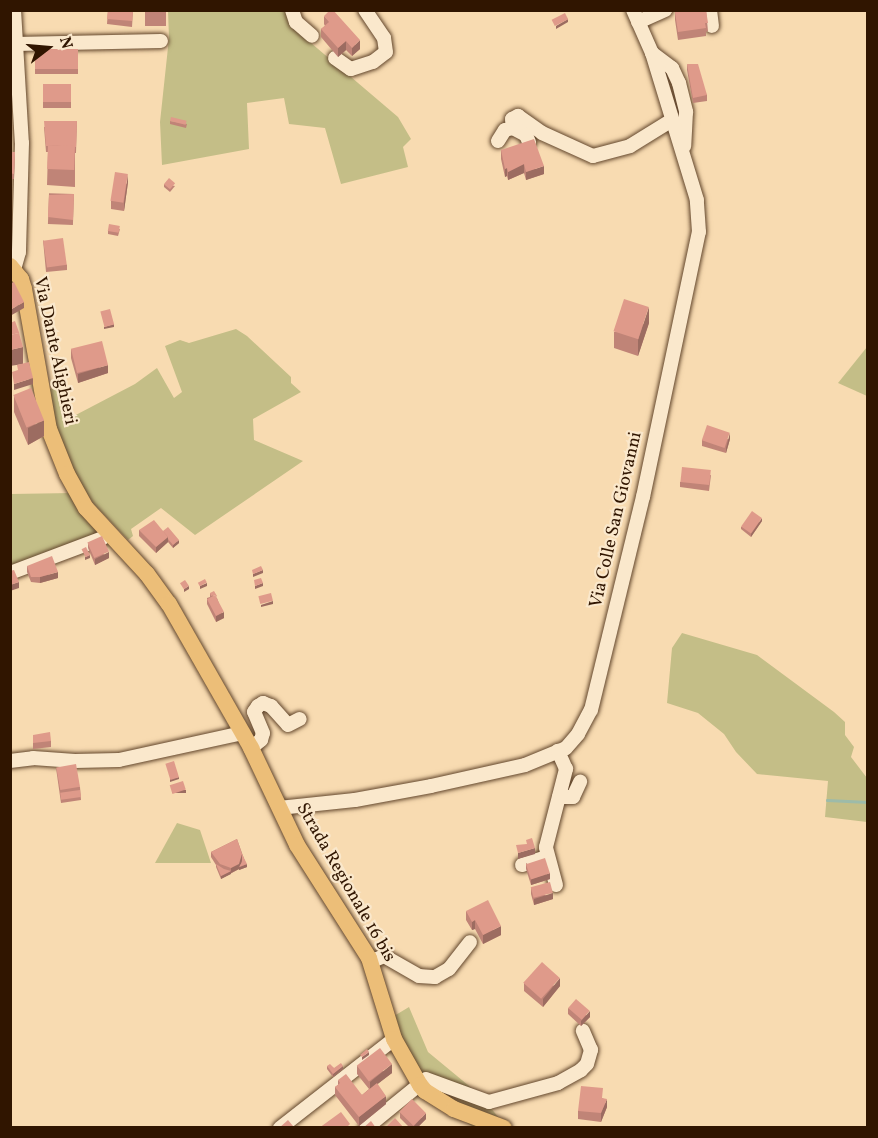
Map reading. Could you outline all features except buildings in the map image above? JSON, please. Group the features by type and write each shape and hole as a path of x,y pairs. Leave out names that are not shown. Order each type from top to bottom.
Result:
{"main road":[{"name":"Via Dante Alighieri","path":"12,268 24,289 49,429 67,474 81,500 147,574 169,604 232,716"},
{"name":"Strada Regionale 16 bis","path":"232,716 247,741 297,845 370,962 394,1039 420,1085 425,1091 454,1109 504,1128"}],"street":[{"path":"12,268 19,252 14,10"},
{"path":"292,10 296,22 312,36"},
{"path":"335,58 351,69 373,62 386,52 384,38 365,10"},
{"path":"636,16 665,10"},
{"path":"710,10 712,26"},
{"name":"Via Colle San Giovanni","path":"279,808 355,800 525,765 558,751 578,734 591,710 643,497 698,245 700,222 697,200 652,53 636,16"},
{"path":"15,44 161,41"},
{"path":"652,53 672,68 679,83 686,112 683,158"},
{"path":"513,128 512,119 518,116 542,134 593,156 630,146 672,120"},
{"path":"498,141 505,130 513,128 526,135 529,142"},
{"path":"10,573 111,535"},
{"path":"10,761 33,758 75,761 119,760 261,740 263,733 254,712 263,703 271,705 288,725 300,719"},
{"path":"556,885 546,847 566,769 558,751"},
{"path":"559,796 573,797 580,782"},
{"path":"522,865 548,857"},
{"path":"370,962 384,956 419,976 435,977 449,969 470,942"},
{"path":"366,1128 426,1079 489,1102 539,1089 572,1075 587,1064 591,1050 583,1031"},
{"path":"280,1128 296,1122 394,1039"}],"shaded area":[{"path":"168,11 288,11 304,37 398,117 411,139 403,147 408,167 341,184 325,128 289,124 284,98 247,103 249,149 162,165 160,122 169,38"},
{"path":"236,329 247,336 291,377 291,383 301,392 253,419 254,440 303,461 195,535 161,508 131,529 133,536 128,540 94,504 79,483 53,420 50,389 62,387 62,404 70,418 135,384 157,368 174,398 182,392 165,346 180,340 189,343"},
{"path":"867,347 867,396 838,383"},
{"path":"72,493 104,531 11,570 11,494"},
{"path":"682,633 757,655 845,722 845,735 854,747 851,757 867,778 867,822 825,817 828,781 757,774 736,752 724,734 698,713 667,703 672,648"},
{"path":"177,823 200,830 211,863 155,863"},
{"path":"409,1007 428,1052 480,1095 499,1118 501,1127 473,1127 424,1093 394,1016"}],"waterway":[{"path":"827,800 868,802"}]}
